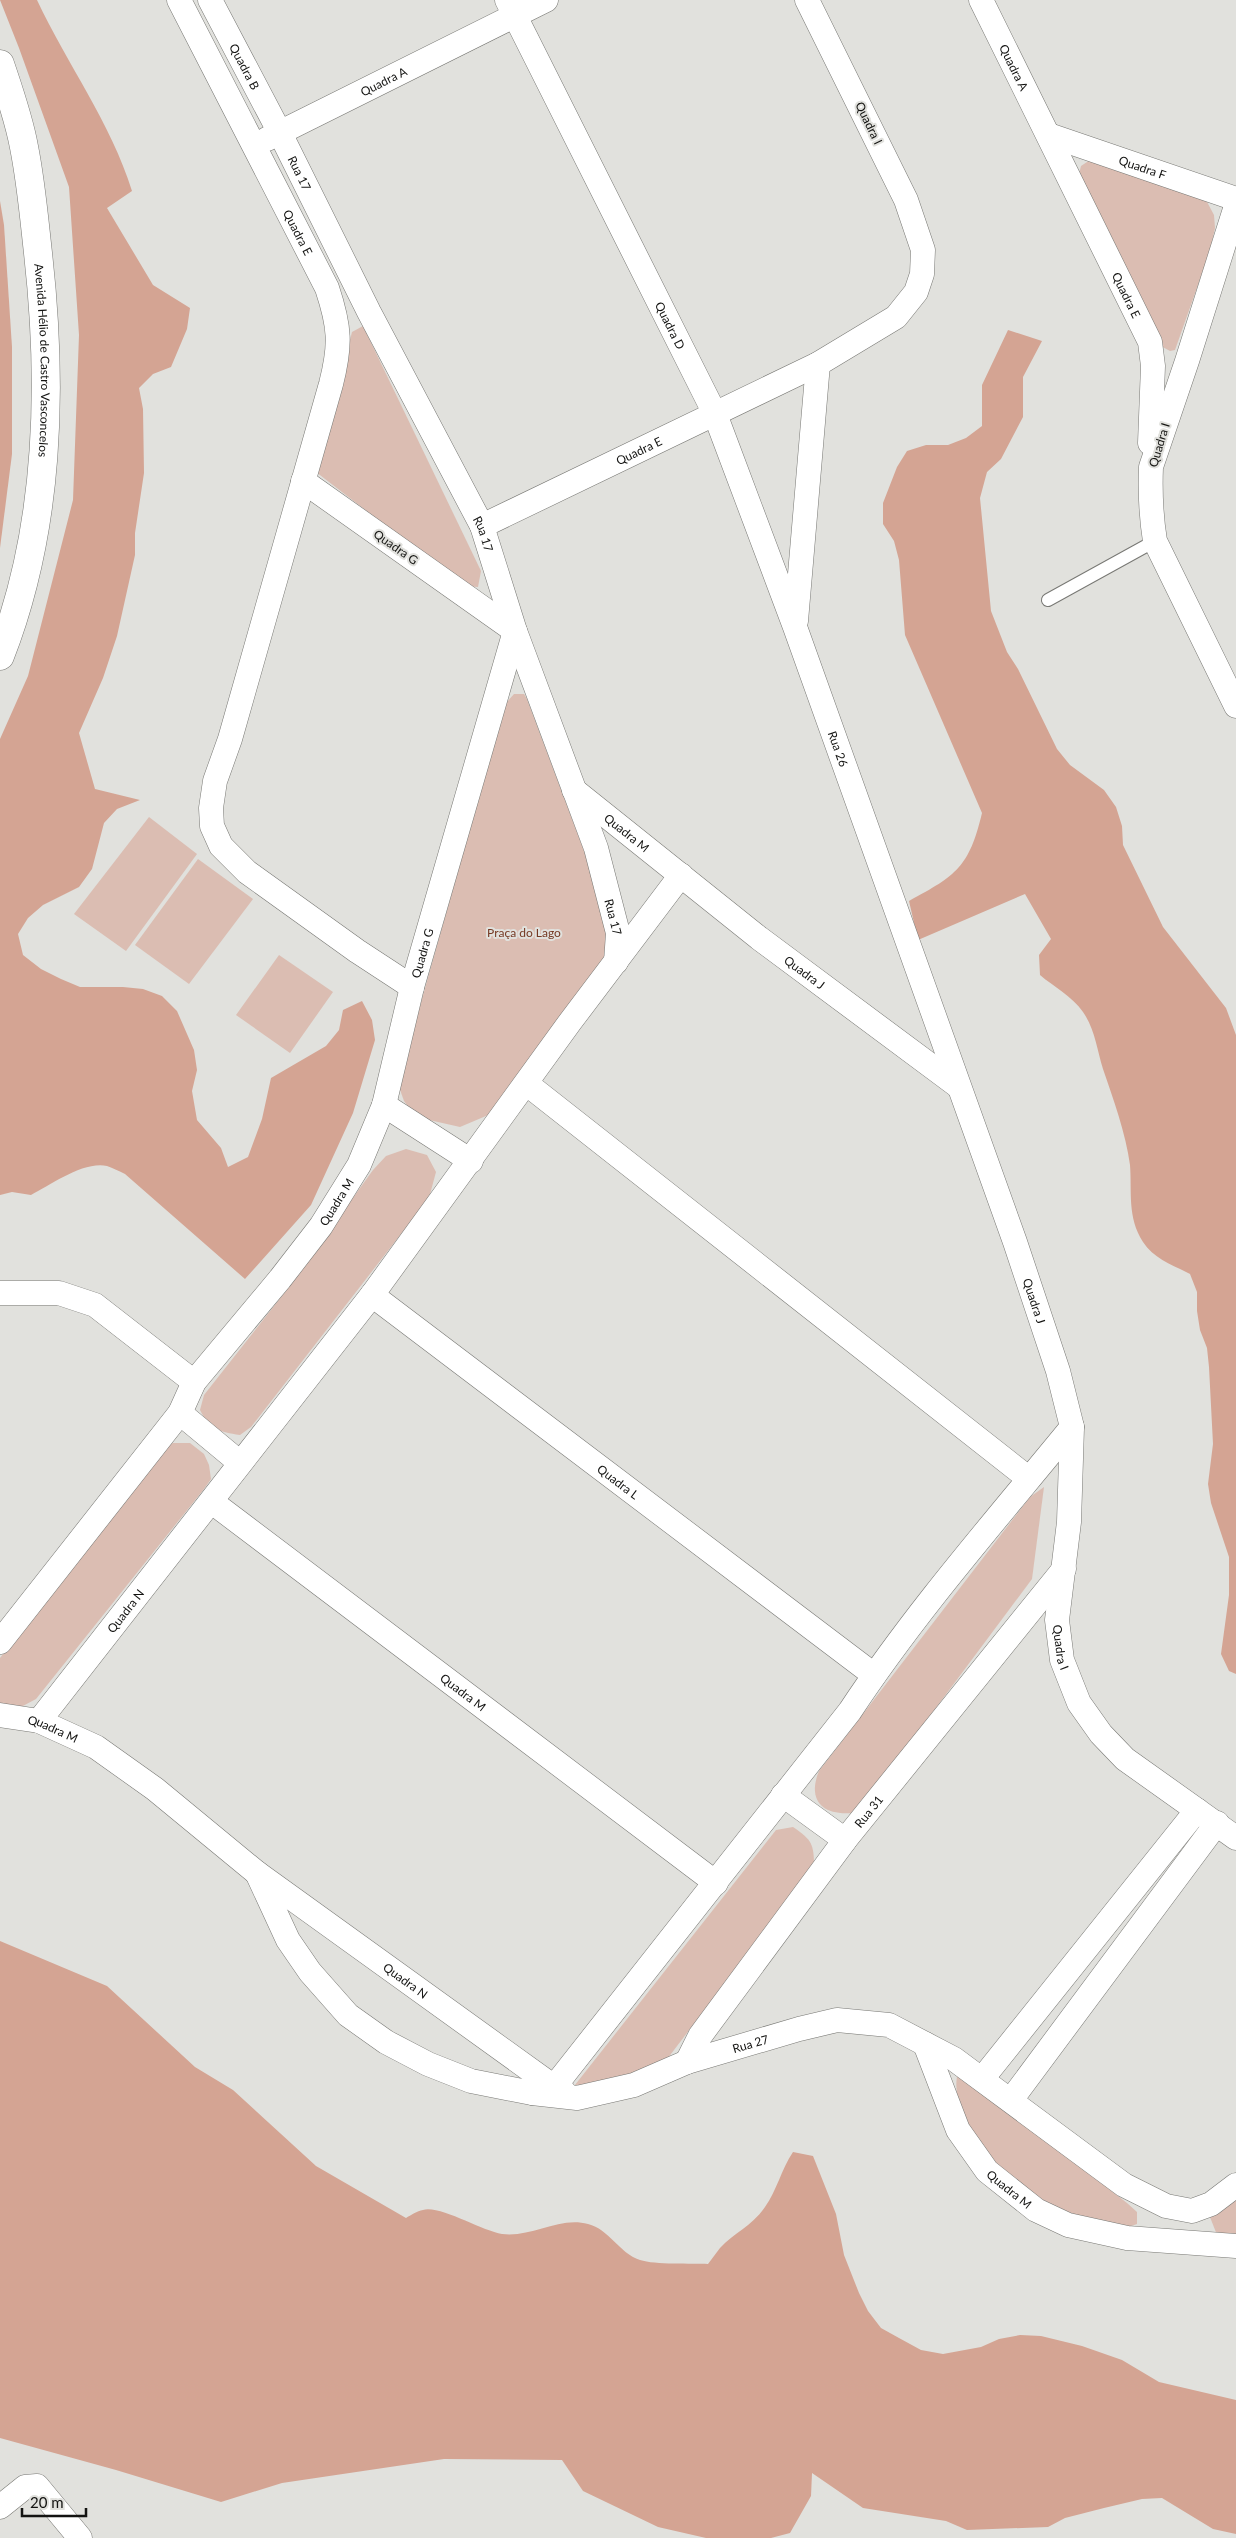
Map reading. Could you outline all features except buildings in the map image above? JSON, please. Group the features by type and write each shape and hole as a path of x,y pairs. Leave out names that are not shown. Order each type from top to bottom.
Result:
{"street":[{"name":"Quadra E","path":"179,0 252,147 327,288 338,328 338,354 303,481"},
{"name":"Quadra B","path":"210,0 280,133"},
{"path":"511,8 546,0"},
{"name":"Quadra I","path":"806,0 906,200 923,250 922,274 916,292 896,317 818,364"},
{"name":"Quadra A","path":"981,0 1049,135"},
{"name":"Quadra A","path":"252,147 511,8"},
{"name":"Quadra D","path":"511,8 715,414"},
{"name":"Avenida Hélio de Castro Vasconcelos","path":"0,64 24,146 32,200 44,308 47,394 39,507 24,583 0,656"},
{"name":"Rua 17","path":"280,133 369,312 482,526 515,631 596,848 618,933 616,962"},
{"name":"Quadra E","path":"1049,135 1150,342 1153,366 1150,467"},
{"name":"Quadra F","path":"1049,135 1236,199"},
{"path":"1074,186 1078,162 1082,155 1091,150"},
{"name":"Quadra I","path":"1236,206 1150,467 1150,513 1155,541 1236,706"},
{"path":"1150,342 1160,353 1167,357 1182,353 1192,343"},
{"path":"715,414 818,364"},
{"path":"795,627 818,364"},
{"name":"Quadra E","path":"482,526 715,414"},
{"name":"Rua 26","path":"715,414 795,627 958,1086"},
{"name":"Quadra G","path":"303,481 515,631 412,987 357,951 248,872 221,846 212,826 211,808 215,781 230,739 303,481"},
{"name":"Quadra M","path":"573,789 681,875"},
{"path":"212,1502 239,1462 372,1295 681,875"},
{"name":"Quadra J","path":"681,875 759,938 958,1086 1058,1371 1072,1427"},
{"name":"Quadra M","path":"0,1642 180,1413 194,1382 280,1279 320,1226 359,1165 384,1105 412,987"},
{"path":"527,1084 559,1107 1028,1478"},
{"path":"384,1105 470,1161"},
{"path":"0,1293 59,1293 95,1305 194,1382"},
{"name":"Quadra L","path":"372,1295 874,1675"},
{"path":"180,1413 239,1462"},
{"path":"543,2090 716,1883 850,1711 874,1675 1028,1478 1072,1427"},
{"name":"Quadra I","path":"1072,1427 1069,1522 1057,1620 1061,1652 1079,1703 1101,1734 1125,1760 1236,1838"},
{"name":"Quadra M","path":"212,1502 716,1883"},
{"name":"Quadra N","path":"39,1721 212,1502"},
{"name":"Rua 31","path":"687,2062 700,2036 845,1840 1064,1568"},
{"name":"Quadra M","path":"0,1715 39,1721 96,1747 155,1789 257,1873 288,1940 310,1972 348,2014 386,2042 428,2064 471,2081 543,2090"},
{"path":"783,1795 845,1840"},
{"path":"982,2079 1197,1810"},
{"path":"1011,2100 1217,1823"},
{"name":"Quadra N","path":"257,1873 543,2090"},
{"name":"Rua 27","path":"543,2090 577,2098 634,2085 687,2062 837,2020 889,2025 925,2044"},
{"path":"925,2044 954,2059 1124,2185 1166,2206 1192,2211 1211,2204 1236,2185"},
{"name":"Quadra M","path":"925,2044 958,2130 986,2171 1036,2210 1068,2225 1127,2238 1236,2246"},
{"path":"1161,2239 1166,2206"},
{"path":"0,2507 25,2487 34,2485 41,2489 80,2538"}],"lane":[{"path":"1048,600 1155,541"}],"green space":[{"path":"1090,160 1206,200 1214,215 1215,228 1210,251 1175,350 1170,351 1159,345 1079,174 1081,166"},
{"path":"363,326 481,571 478,587 464,586 316,472 352,332"},
{"name":"Praça do Lago","path":"514,694 524,694 527,699 589,864 609,932 608,954 493,1113 460,1127 416,1117 404,1101 398,1084 505,704"},
{"path":"149,817 197,854 126,951 74,914"},
{"path":"198,859 253,899 189,984 135,945"},
{"path":"279,955 333,992 290,1053 236,1015"},
{"path":"406,1149 427,1155 436,1172 429,1198 251,1427 240,1435 216,1428 208,1422 200,1410 204,1395 285,1292 373,1170 386,1156"},
{"path":"173,1443 190,1443 204,1454 209,1465 211,1479 36,1699 21,1707 0,1704 0,1658 163,1448"},
{"path":"1044,1487 1032,1579 897,1760 853,1813 833,1812 825,1809 816,1798 816,1781 819,1771 1030,1497"},
{"path":"793,1827 811,1843 814,1867 661,2067 571,2090 776,1830"},
{"path":"958,2072 1127,2203 1137,2212 1137,2224 1126,2227 1116,2226 1088,2219 1051,2205 1022,2188 1007,2175 979,2144 968,2126 960,2107 956,2089"},
{"path":"1236,2195 1236,2237 1217,2235 1210,2217"}],"shaded area":[{"path":"0,0 37,0 113,141 132,191 107,208 153,285 190,308 187,329 171,367 153,374 139,388 143,409 144,473 135,533 135,555 117,636 103,678 79,733 95,789 140,800 117,809 104,823 92,869 79,887 43,905 28,918 18,934 23,955 41,969 80,987 143,989 162,996 177,1011 194,1050 197,1070 192,1091 197,1120 221,1148 228,1167 248,1157 262,1119 271,1078 326,1046 339,1030 343,1010 362,1001 372,1020 375,1040 353,1113 311,1205 245,1279 125,1174 107,1166 98,1165 78,1170 31,1195 12,1192 0,1195 0,739 28,676 73,500 79,335 69,187"},
{"path":"0,201 4,225 12,347 12,454 0,548"},
{"path":"1008,330 1042,341 1023,377 1023,417 1001,459 987,472 980,498 991,611 1007,652 1018,669 1057,749 1070,765 1104,790 1116,807 1122,826 1123,845 1163,927 1226,1008 1236,1035 1236,1674 1229,1671 1221,1654 1229,1595 1229,1557 1211,1503 1208,1484 1213,1444 1209,1367 1207,1348 1200,1330 1197,1292 1190,1274 1164,1261 1153,1253 1147,1248 1138,1233 1132,1214 1130,1165 1126,1141 1090,1025 1074,1001 1040,975 1039,955 1051,939 1025,894 918,940 909,901 939,884 959,868 972,846 982,813 905,635 899,560 894,541 883,524 883,503 897,467 907,451 926,445 948,445 966,438 982,426 982,385"},
{"path":"0,1941 107,1986 195,2067 233,2090 316,2166 406,2218 419,2211 430,2209 502,2234 524,2233 577,2222 588,2224 602,2231 626,2252 640,2260 664,2263 708,2264 720,2248 755,2219 765,2207 793,2152 813,2156 836,2214 844,2255 859,2293 868,2311 881,2328 921,2350 943,2354 981,2347 999,2339 1020,2335 1041,2336 1082,2346 1122,2360 1159,2382 1236,2400 1236,2534 1213,2529 1162,2498 1142,2499 1104,2508 1065,2518 1048,2527 967,2530 946,2521 863,2508 812,2473 811,2496 790,2533 771,2538 706,2538 658,2527 583,2491 562,2460 444,2459 282,2483 221,2502 116,2470 0,2438"}]}
